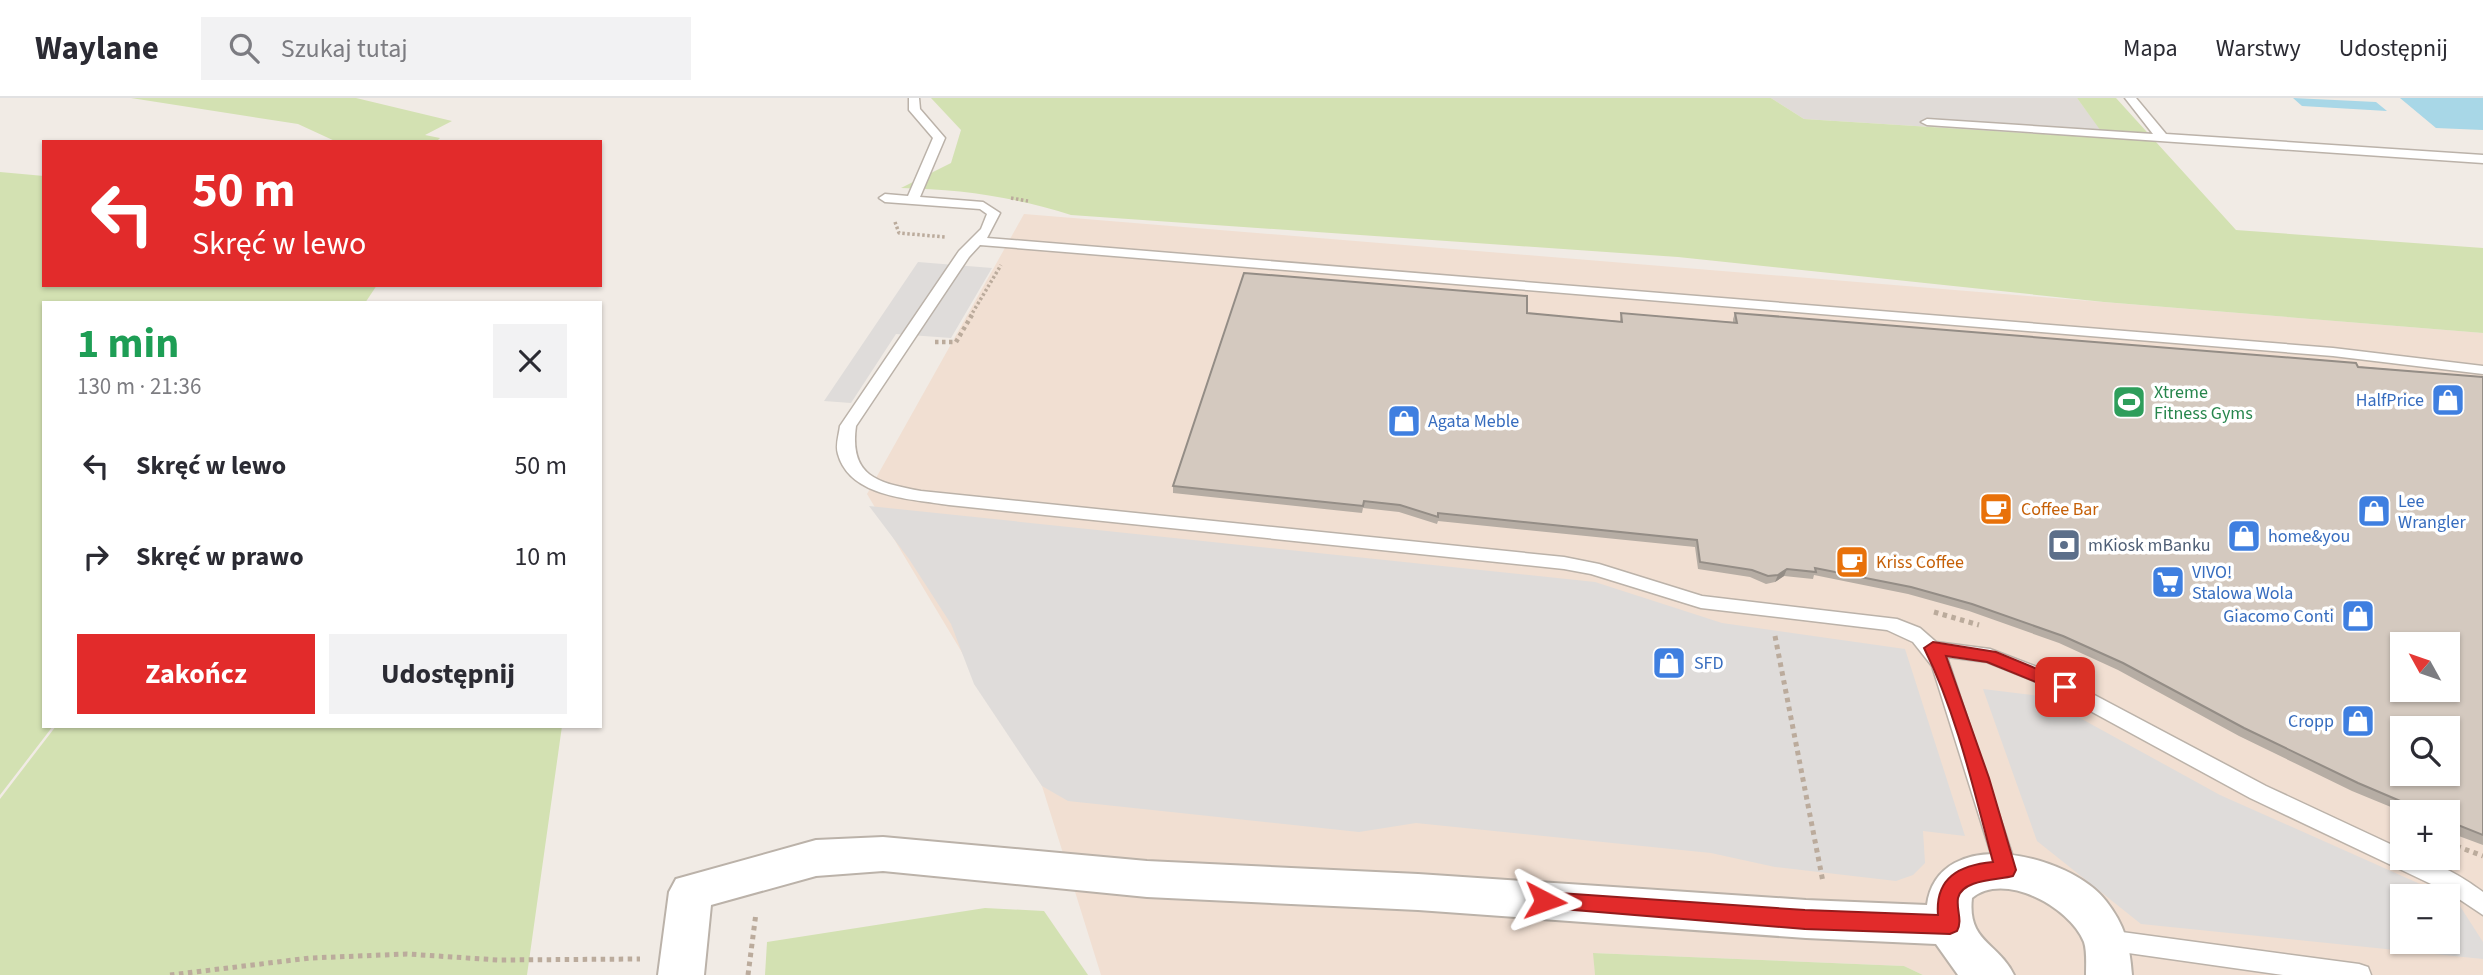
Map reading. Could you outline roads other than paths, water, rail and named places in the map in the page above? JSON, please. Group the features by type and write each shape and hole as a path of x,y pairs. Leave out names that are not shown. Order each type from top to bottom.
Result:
{"street":[{"path":"682,965 691,892 816,858 883,854 1147,879 1418,892 1832,921 1950,925"},
{"path":"1991,975 1960,945 1950,925 1947,898 1953,887 1975,873 2006,870 2028,874 2068,894 2099,924 2108,958"}],"lane":[{"path":"913,199 939,138 915,110 914,98"},
{"path":"2130,98 2163,138"},
{"path":"1927,122 2483,159"},
{"path":"889,198 963,202 988,208 994,213 992,222 961,258 848,426 846,454 870,481 892,490 949,500 1564,562 1593,568 1701,602 1887,623 1907,628 1923,637 1933,648 1942,666 1980,778 2006,870"},
{"path":"976,241 2333,352 2483,370"},
{"path":"1933,648 1990,656 2046,678 2258,792 2458,886 2483,905"},
{"path":"2108,958 2359,975"}],"water":[{"path":"2293,98 2376,102 2387,111 2302,106"},
{"path":"2400,98 2483,98 2483,130 2436,128"}],"place":[{"name":"HalfPrice","path":"2448,400"},
{"name":"Xtreme Fitness Gyms","path":"2129,402"},
{"name":"Agata Meble","path":"1404,421"},
{"name":"Coffee Bar","path":"1996,509"},
{"name":"Lee Wrangler","path":"2374,511"},
{"name":"home&you","path":"2244,536"},
{"name":"mKiosk mBanku","path":"2064,545"},
{"name":"Kriss Coffee","path":"1852,562"},
{"name":"VIVO! Stalowa Wola","path":"2168,582"},
{"name":"Giacomo Conti","path":"2358,616"},
{"name":"SFD","path":"1669,663"},
{"name":"Cropp","path":"2358,721"}]}
